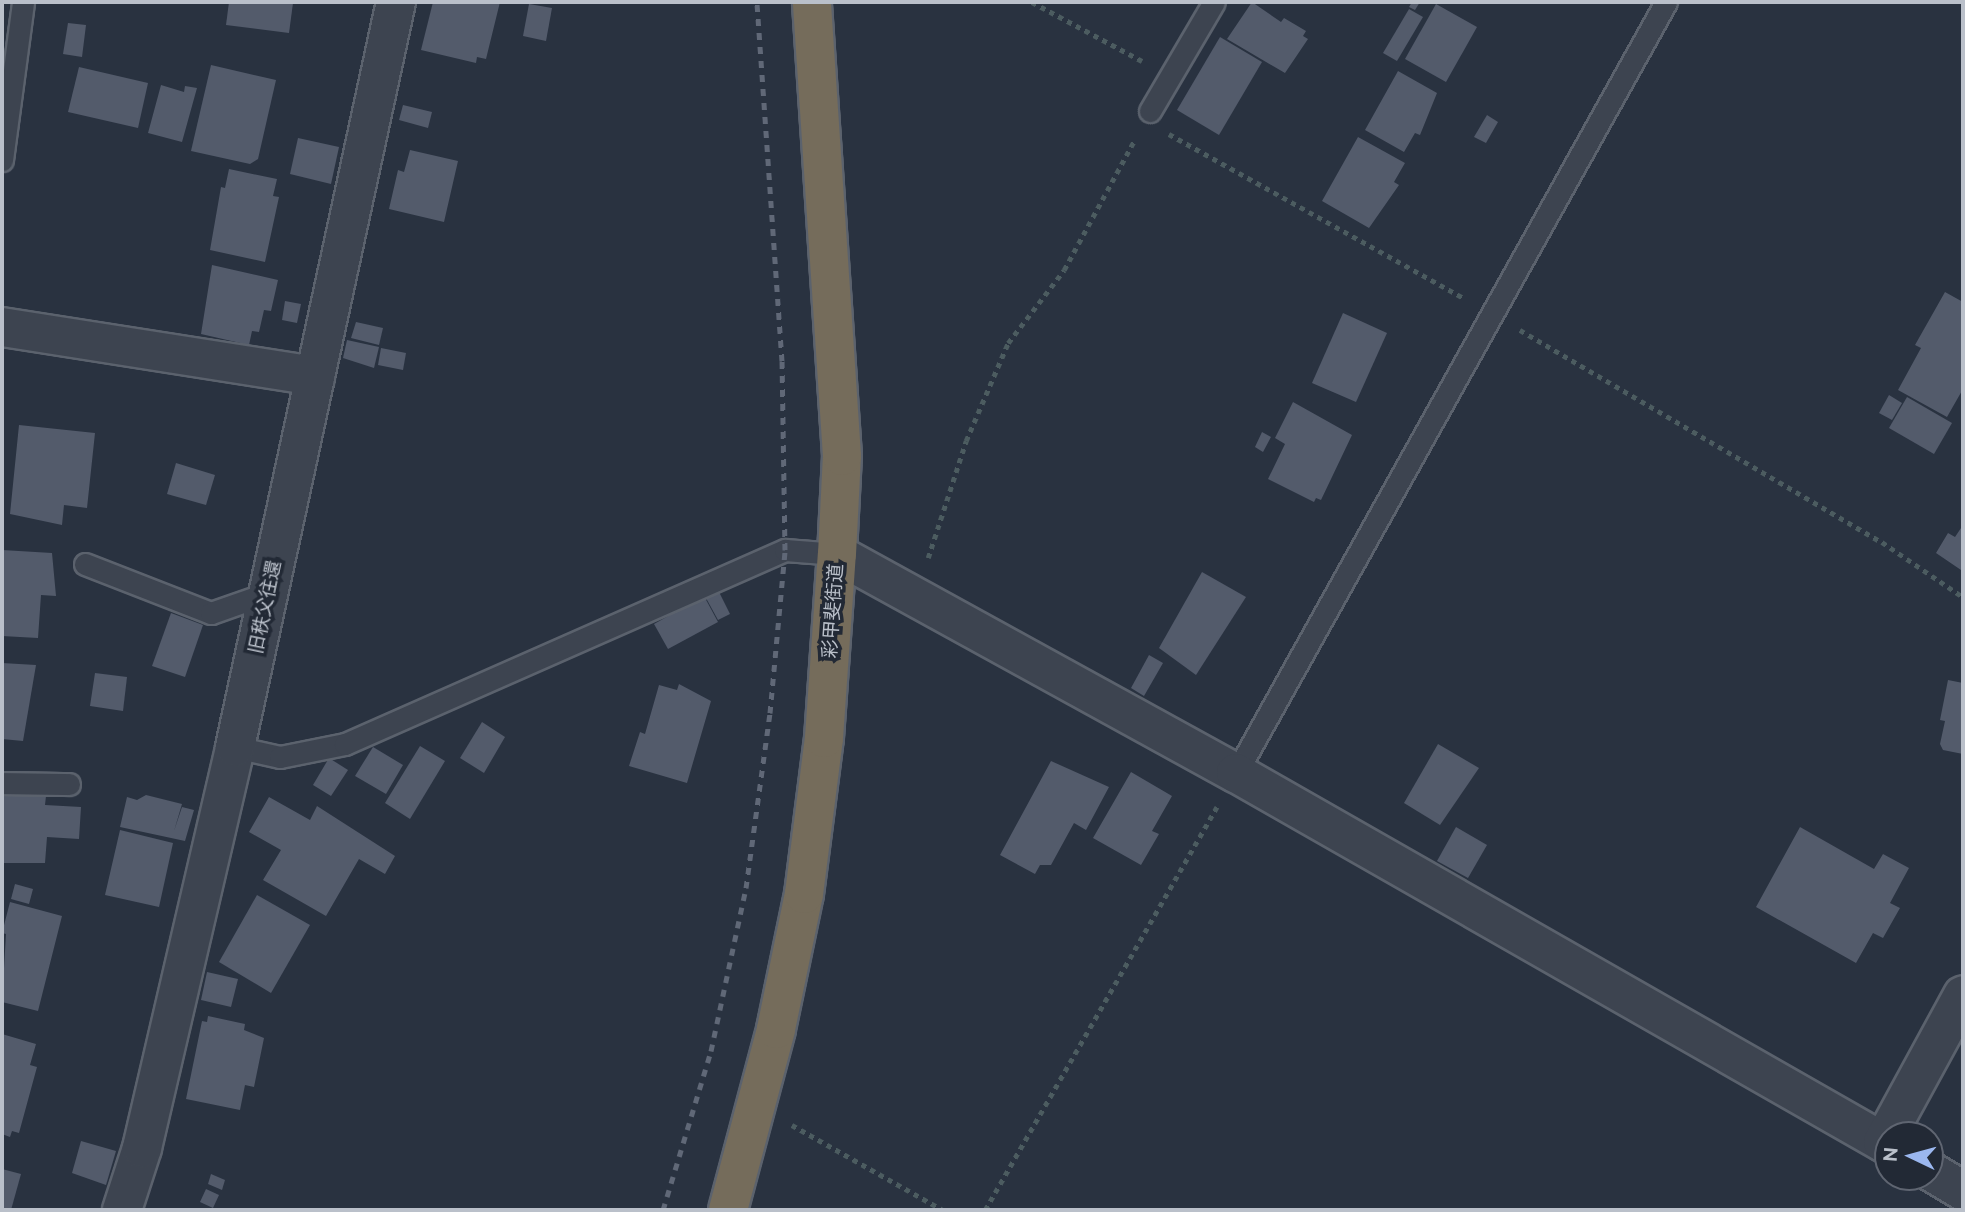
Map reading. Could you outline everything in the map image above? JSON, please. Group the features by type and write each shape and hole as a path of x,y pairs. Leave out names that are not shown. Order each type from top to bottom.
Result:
{"highway":[{"name":"彩甲斐街道","path":"727,1210 758,1106 804,894 824,738 837,554 842,456 812,2"}],"street":[{"name":"旧秩父往還","path":"122,1210 142,1148 235,747 396,2"},
{"path":"2,327 315,376"},
{"path":"837,554 1237,773 1874,1137"},
{"path":"1898,1121 1963,995"},
{"path":"1944,1179 1963,1191"}],"lane":[{"path":"2,160 23,2"},
{"path":"1150,111 1214,2"},
{"path":"1237,773 1666,2"},
{"path":"235,747 281,757 345,744 785,550 837,554"},
{"path":"85,564 211,613 268,593"},
{"path":"2,783 69,784"}],"path":[{"path":"1032,2 1171,76"},
{"path":"915,597 966,441 1009,342 1064,270 1150,111 1173,137 1491,313 1882,542 1963,597"},
{"path":"985,1210 1237,773"},
{"path":"758,1106 943,1210"}],"building":[{"path":"229,2 293,3 289,33 226,25"},
{"path":"433,2 500,2 486,59 477,57 476,63 421,50"},
{"path":"1252,2 1281,22 1284,18 1306,31 1303,36 1308,39 1285,73 1227,39"},
{"path":"1412,2 1420,2 1415,10 1409,7"},
{"path":"529,4 552,8 546,41 523,36"},
{"path":"1436,4 1477,27 1446,82 1405,59"},
{"path":"1409,9 1423,17 1397,61 1383,53"},
{"path":"68,23 86,25 82,57 63,54"},
{"path":"1220,37 1262,62 1219,135 1177,110"},
{"path":"211,65 276,80 258,159 250,164 191,151"},
{"path":"79,67 148,83 138,128 68,112"},
{"path":"1398,71 1437,93 1420,135 1415,133 1404,152 1365,130"},
{"path":"161,85 184,92 185,86 197,88 182,142 148,133"},
{"path":"403,105 432,112 428,128 399,120"},
{"path":"1487,115 1498,122 1486,143 1474,137"},
{"path":"1358,137 1405,163 1394,182 1399,185 1369,228 1322,201"},
{"path":"298,138 339,147 331,184 290,174"},
{"path":"410,150 458,161 444,222 389,209 398,170 404,172"},
{"path":"229,169 277,179 273,196 279,197 265,262 210,250 221,187 225,188"},
{"path":"212,265 278,280 271,311 264,310 259,332 252,331 249,345 201,334"},
{"path":"1945,292 1963,302 1963,389 1947,417 1898,390 1921,348 1915,345"},
{"path":"285,301 301,304 297,323 282,320"},
{"path":"1343,313 1387,333 1356,402 1312,383"},
{"path":"356,322 383,328 379,345 351,338"},
{"path":"347,340 379,347 374,368 343,358"},
{"path":"381,348 406,353 403,370 378,365"},
{"path":"1889,395 1902,403 1892,420 1879,413"},
{"path":"1907,397 1952,423 1934,454 1889,428"},
{"path":"1293,402 1352,435 1321,500 1316,498 1314,502 1268,479 1285,444 1275,438"},
{"path":"19,425 95,433 87,508 64,505 62,525 10,514"},
{"path":"1262,432 1271,437 1263,452 1255,447"},
{"path":"176,463 215,475 206,505 167,494"},
{"path":"1963,525 1961,570 1936,553 1948,533 1955,537"},
{"path":"2,550 52,553 56,596 41,595 38,638 2,636"},
{"path":"1202,572 1246,597 1196,675 1159,648"},
{"path":"719,592 730,614 718,620 706,598"},
{"path":"704,596 718,622 668,649 654,624"},
{"path":"171,613 203,625 185,677 152,666"},
{"path":"1149,655 1163,663 1144,696 1131,688"},
{"path":"2,663 36,665 23,741 2,739"},
{"path":"95,673 127,677 123,711 90,706"},
{"path":"1948,680 1963,683 1963,754 1943,750 1940,744 1945,721 1940,720"},
{"path":"679,684 711,701 687,783 629,766 640,732 645,734 659,685 677,690"},
{"path":"482,722 505,737 484,773 460,758"},
{"path":"1438,744 1479,768 1440,825 1404,803"},
{"path":"420,746 445,761 410,819 385,803"},
{"path":"373,747 403,765 386,794 355,776"},
{"path":"329,758 348,770 331,796 313,785"},
{"path":"1051,761 1109,787 1086,830 1074,823 1051,865 1040,865 1035,874 1000,855"},
{"path":"1131,772 1172,796 1152,831 1159,834 1141,865 1093,838"},
{"path":"2,794 46,796 45,805 81,807 79,839 47,837 45,863 2,863"},
{"path":"146,795 182,804 174,831 182,807 194,810 185,841 120,827 127,797 137,800"},
{"path":"269,797 310,820 317,806 395,856 385,874 359,859 326,916 263,880 281,850 249,832"},
{"path":"1456,827 1487,845 1468,878 1437,861"},
{"path":"1800,827 1874,869 1883,854 1909,868 1890,903 1900,908 1883,938 1873,933 1856,963 1756,907"},
{"path":"120,830 173,843 159,907 105,895"},
{"path":"15,884 33,889 29,904 11,899"},
{"path":"257,895 310,925 271,993 219,962"},
{"path":"10,902 62,916 38,1011 2,1002 6,934 2,933"},
{"path":"207,972 238,979 231,1007 201,1000"},
{"path":"208,1016 245,1024 244,1030 264,1038 254,1087 245,1085 240,1110 186,1099 202,1021 207,1022"},
{"path":"2,1034 36,1044 30,1065 37,1067 19,1133 12,1131 10,1137 2,1134"},
{"path":"81,1141 116,1151 106,1185 72,1173"},
{"path":"2,1169 21,1174 11,1210 2,1210"},
{"path":"211,1174 225,1180 222,1190 208,1184"},
{"path":"206,1189 219,1195 213,1208 200,1202"}],"railway":[{"path":"663,1210 711,1051 746,888 770,713 785,550 782,361 757,2"}]}
